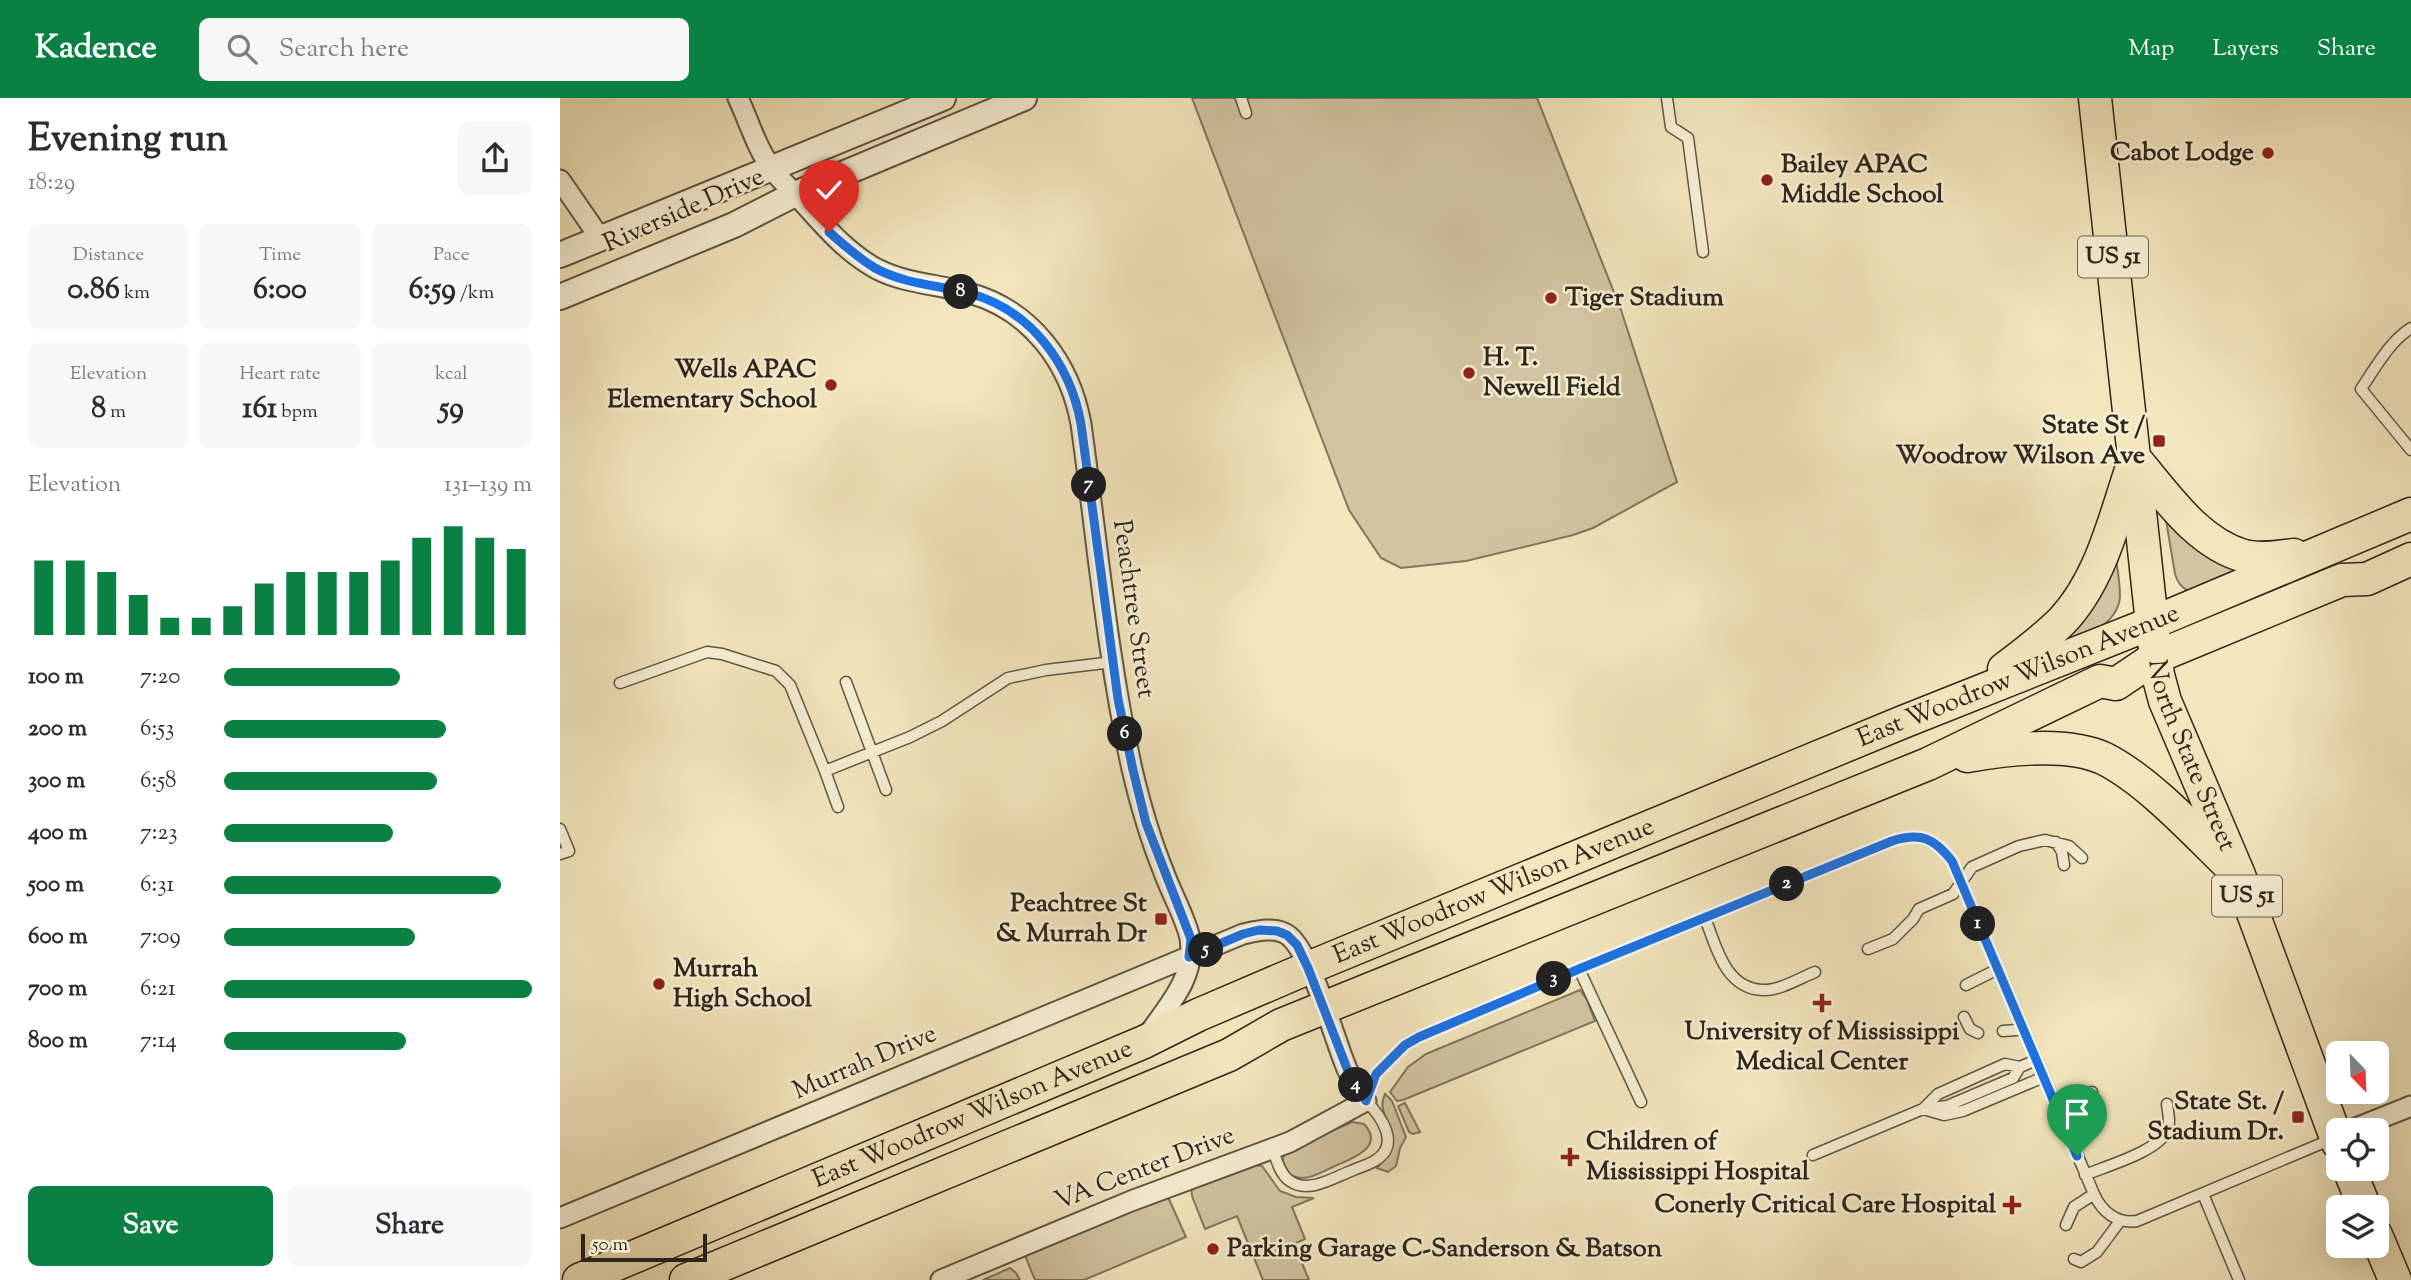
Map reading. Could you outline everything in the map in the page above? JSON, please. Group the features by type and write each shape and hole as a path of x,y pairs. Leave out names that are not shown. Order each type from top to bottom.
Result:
{"main road":[{"name":"North State Street","path":"2095,98 2152,623 2165,701 2239,875 2334,1118"},
{"path":"2134,459 2190,523 2216,543 2238,553 2272,558 2334,545"},
{"path":"1962,698 2035,646 2064,619 2083,592 2104,551 2134,459"},
{"name":"East Woodrow Wilson Avenue","path":"579,1280 1144,1042 1198,1015 1308,968 1962,698 2152,623 2411,513"},
{"name":"East Woodrow Wilson Avenue","path":"687,1280 1229,1055 1282,1025 1325,1007 1928,764 2100,681 2116,684 2156,657 2342,580 2367,579 2411,559"},
{"path":"1928,764 2002,750 2039,748 2073,751 2103,758 2129,774 2239,875"},
{"path":"2386,1258 2395,1280"}],"street":[{"name":"Peachtree Street","path":"738,98 772,170 829,232 854,254 877,269 906,280 970,293 1020,318 1053,353 1077,401 1113,662 1136,783 1163,870 1191,939 1183,984 1144,1042"},
{"name":"Riverside Drive","path":"560,255 772,170 940,110 1024,98"},
{"name":"Riverside Drive","path":"560,297 734,225 795,194 940,110"},
{"path":"560,180 600,238"},
{"path":"1189,957 1259,930 1277,931 1287,935 1297,945 1308,968 1348,1071 1366,1101"},
{"name":"Murrah Drive","path":"560,1218 1189,957"},
{"name":"VA Center Drive","path":"941,1280 1131,1201 1290,1142 1366,1101"},
{"path":"2384,1118 2411,1106"}],"lane":[{"path":"1241,98 1246,113"},
{"path":"1667,98 1671,127 1688,138 1703,252"},
{"path":"2411,328 2400,335 2390,347 2361,389 2411,450"},
{"path":"620,683 707,652 776,671 790,685 838,807"},
{"path":"825,771 942,721 1008,678 1046,670 1113,662"},
{"path":"846,682 886,790"},
{"path":"560,828 569,850 560,854"},
{"path":"1272,1148 1288,1180 1303,1186 1321,1183 1377,1159 1388,1140 1380,1115 1366,1101 1376,1074 1405,1045 1579,969 1901,838 1927,838 1936,843 1952,861 2036,1060 2064,1115 2085,1175 2109,1215 2120,1221 2137,1221 2326,1143"},
{"path":"1868,949 1892,939 1913,919 1919,909 1953,894 1972,867 2019,846 2045,840 2056,842 2068,846 2082,858"},
{"path":"2056,842 2062,852 2064,865"},
{"path":"1705,918 1724,965 1738,982 1764,990 1815,972"},
{"path":"1579,969 1641,1102"},
{"path":"1966,985 1998,969"},
{"path":"1964,1017 1970,1029 1978,1033"},
{"path":"2003,1031 2017,1030 2022,1026"},
{"path":"1813,1155 1923,1109 1947,1106 2013,1078 2020,1067 2036,1060"},
{"path":"1923,1109 1938,1094 2006,1064 2020,1067"},
{"path":"1923,1109 1944,1115 1963,1111 2044,1077"},
{"path":"2064,1115 2076,1102 2092,1092"},
{"path":"2085,1175 2161,1141 2168,1130 2166,1104"},
{"path":"2064,1115 2081,1115 2098,1105"},
{"path":"2066,1225 2074,1207 2094,1194"},
{"path":"2203,1194 2239,1280"},
{"path":"2074,1259 2081,1262 2097,1252 2120,1221"}],"shaded area":[{"name":"H. T. Newell Field","path":"1192,98 1537,98 1621,310 1677,482 1593,528 1573,535 1466,561 1401,568 1381,558 1349,510"},
{"path":"2164,508 2251,571 2192,592 2183,587 2175,574"},
{"path":"2115,552 2120,596 2110,619 2087,636 2034,658"},
{"path":"1580,990 1595,1021 1403,1100 1397,1101 1390,1092 1408,1067 1426,1054"},
{"path":"1385,1094 1392,1101 1406,1137 1396,1166 1388,1172 1377,1168 1390,1146 1391,1136 1383,1111"},
{"path":"1405,1103 1420,1132 1409,1132 1398,1106"},
{"path":"1352,1122 1364,1124 1370,1132 1371,1140 1363,1152 1311,1177 1293,1176 1286,1170 1283,1162 1285,1152"},
{"path":"1253,1165 1262,1166 1280,1191 1296,1197 1314,1198 1292,1207 1305,1239 1294,1244 1309,1280 1263,1280 1237,1216 1205,1229 1192,1196 1191,1186"},
{"path":"1168,1197 1186,1237 1084,1280 1035,1280 1026,1258 1027,1251"},
{"path":"1010,1268 1020,1280 983,1280"}],"place":[{"name":"Cabot Lodge","path":"2268,153"},
{"name":"Bailey APAC Middle School","path":"1767,180"},
{"name":"Tiger Stadium","path":"1551,298"},
{"name":"H. T. Newell Field","path":"1469,373"},
{"name":"Wells APAC Elementary School","path":"831,385"},
{"name":"State St / Woodrow Wilson Ave","path":"2159,441"},
{"name":"Peachtree St & Murrah Dr","path":"1161,919"},
{"name":"Murrah High School","path":"659,984"},
{"name":"University of Mississippi Medical Center","path":"1822,1003"},
{"name":"State St. / Stadium Dr.","path":"2298,1117"},
{"name":"Children of Mississippi Hospital","path":"1570,1157"},
{"name":"Conerly Critical Care Hospital","path":"2012,1205"},
{"name":"Parking Garage C-Sanderson & Batson","path":"1213,1249"}],"route":[{"path":"829,232 854,254 877,269 906,280 970,293 993,303 1020,318 1053,353 1077,401 1118,699 1133,770 1146,823 1191,939 1189,957 1259,930 1277,931 1287,935 1297,945 1308,968 1348,1071 1366,1101 1376,1074 1405,1045 1419,1037 1892,841 1915,837 1927,838 1936,843 1952,861 2077,1156"}]}
